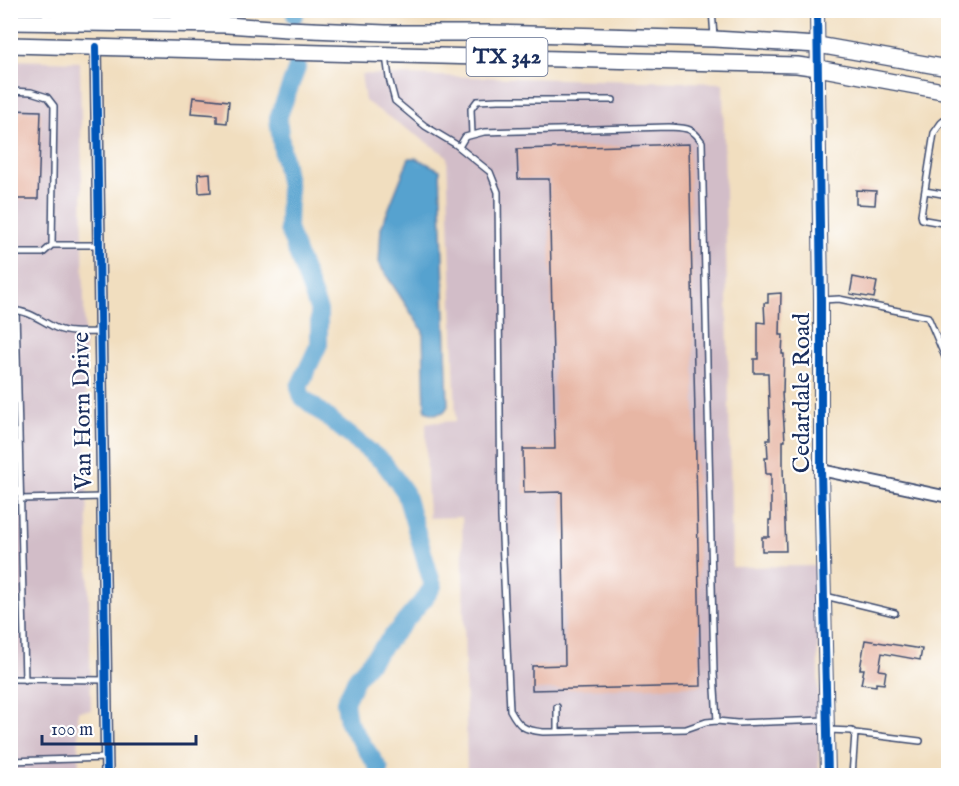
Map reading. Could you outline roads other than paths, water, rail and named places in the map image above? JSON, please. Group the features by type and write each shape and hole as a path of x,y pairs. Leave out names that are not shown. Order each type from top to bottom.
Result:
{"main road":[{"name":"TX 342","path":"19,18 173,17 287,29 714,39 818,45 948,68"},
{"path":"386,33 386,54"},
{"name":"TX 342","path":"10,45 797,65 948,92"}],"street":[{"name":"Cedardale Road","path":"817,10 821,470 828,776"},
{"name":"Van Horn Drive","path":"96,47 107,776"},
{"path":"821,470 948,497"}],"lane":[{"path":"712,10 714,39"},
{"path":"386,54 395,101 425,126 459,147 490,172 498,192 501,517 510,710 517,723 531,731 686,729 717,721 826,725 855,733 920,741"},
{"path":"10,91 31,92 47,97 54,106 52,245"},
{"path":"472,135 471,109 477,101 613,100"},
{"path":"947,120 934,133 921,215 922,219 948,224"},
{"path":"459,147 465,137 484,132 669,127 688,128 697,134 702,142 717,721"},
{"path":"925,191 948,195"},
{"path":"10,253 43,253 52,245 100,245"},
{"path":"821,300 839,299 928,317 948,364"},
{"path":"25,680 13,310 38,317 57,329 69,332 101,332"},
{"path":"20,499 104,496"},
{"path":"824,596 895,613"},
{"path":"10,680 106,680"},
{"path":"556,707 557,731"},
{"path":"852,776 855,733"},
{"path":"10,761 107,758"}],"water":[{"path":"409,158 416,158 440,170 448,406 444,412 434,414 425,411 423,331 379,264 381,228"}],"waterway":[{"path":"295,10 295,15"},
{"path":"297,64 278,118 289,188 288,229 319,311 319,344 299,387 302,397 384,463 405,492 433,586 357,677 345,702 348,722 380,770 378,776"}]}
